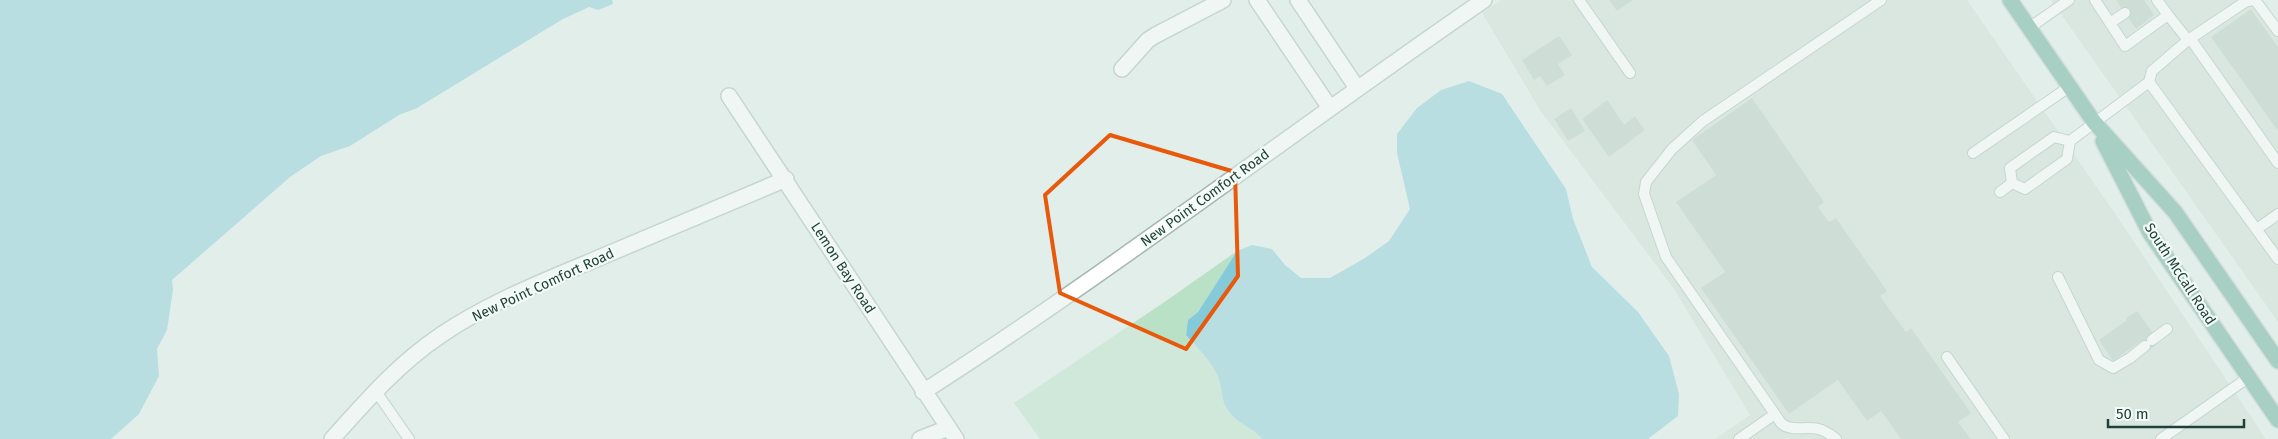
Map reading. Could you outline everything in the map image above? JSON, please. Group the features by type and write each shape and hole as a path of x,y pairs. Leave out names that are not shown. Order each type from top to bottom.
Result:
{"main road":[{"name":"South McCall Road","path":"2010,0 2094,122 2175,212 2278,361"},
{"name":"South McCall Road","path":"2094,122 2150,233 2278,420"}],"street":[{"path":"1122,69 1144,44 1156,35 1223,0"},
{"path":"1256,0 1330,108"},
{"path":"1298,0 1357,88"},
{"name":"New Point Comfort Road","path":"923,392 1010,337 1357,88 1484,0"},
{"name":"Lemon Bay Road","path":"729,96 786,179 923,392 952,433"},
{"name":"New Point Comfort Road","path":"332,439 375,390 399,367 440,336 485,309 550,279 786,179"},
{"path":"920,439 952,433"}],"lane":[{"path":"1579,0 1630,73"},
{"path":"1836,439 1819,429 1784,427 1666,257 1644,194 1646,182 1672,148 1703,121 1881,0"},
{"path":"2029,28 2069,0"},
{"path":"2158,0 2188,40 2192,41 2278,163"},
{"path":"2012,183 2024,188 2068,159 2070,141 2149,82 2152,71 2188,40 2245,2 2254,0 2278,31"},
{"path":"2100,2 2110,23 2125,46 2168,15"},
{"path":"2110,23 2124,13"},
{"path":"2149,82 2278,259"},
{"path":"1973,153 2069,86"},
{"path":"2012,183 2010,168 2054,137 2070,141"},
{"path":"2000,192 2012,183"},
{"path":"2257,229 2278,214"},
{"path":"2058,277 2100,360 2113,368 2130,358 2167,329"},
{"path":"1947,357 2004,439"},
{"path":"2160,439 2249,377"},
{"path":"375,390 409,439"},
{"path":"1739,439 1775,414"}],"highlighted area":[{"path":"1110,135 1235,172 1238,276 1186,349 1060,293 1045,195"}],"shaded area":[{"path":"1501,0 1967,0 2112,209 2266,439 1715,439 1750,415 1674,289 1540,110 1482,13"},
{"path":"2051,0 2263,0 2278,21 2278,322"}],"green space":[{"path":"1237,251 1198,312 1188,320 1186,335 1206,357 1218,376 1224,403 1228,410 1235,418 1262,439 1040,439 1014,403"}],"water":[{"path":"0,0 612,0 613,4 598,10 589,7 563,19 417,108 399,115 350,146 321,156 290,177 172,280 173,290 167,330 157,349 159,376 139,414 111,439 0,439"},
{"path":"1469,81 1502,94 1566,189 1573,219 1592,267 1638,312 1669,356 1679,394 1678,416 1648,439 1262,439 1235,418 1228,410 1223,399 1218,376 1206,357 1186,335 1188,320 1198,312 1237,251 1252,245 1272,249 1285,265 1301,278 1330,278 1365,258 1389,241 1410,209 1397,153 1397,134 1417,108 1441,90"}],"building":[{"path":"1609,0 1633,0 1617,11"},
{"path":"2116,0 2144,0 2154,15 2136,29"},
{"path":"2251,9 2278,47 2278,131 2211,37"},
{"path":"1559,36 1572,55 1558,64 1565,75 1547,86 1540,76 1534,80 1522,60"},
{"path":"1752,98 1824,202 1818,207 1829,222 1836,218 1887,291 1880,296 1906,332 1911,328 1971,413 1958,422 1971,439 1901,439 1881,411 1867,421 1838,380 1789,414 1701,288 1725,272 1676,202 1716,175 1692,140"},
{"path":"1607,100 1624,125 1635,116 1645,130 1609,157 1582,119"},
{"path":"1571,108 1585,131 1568,141 1554,119"},
{"path":"2137,311 2153,333 2149,335 2156,345 2148,351 2141,341 2113,361 2099,340"}]}
